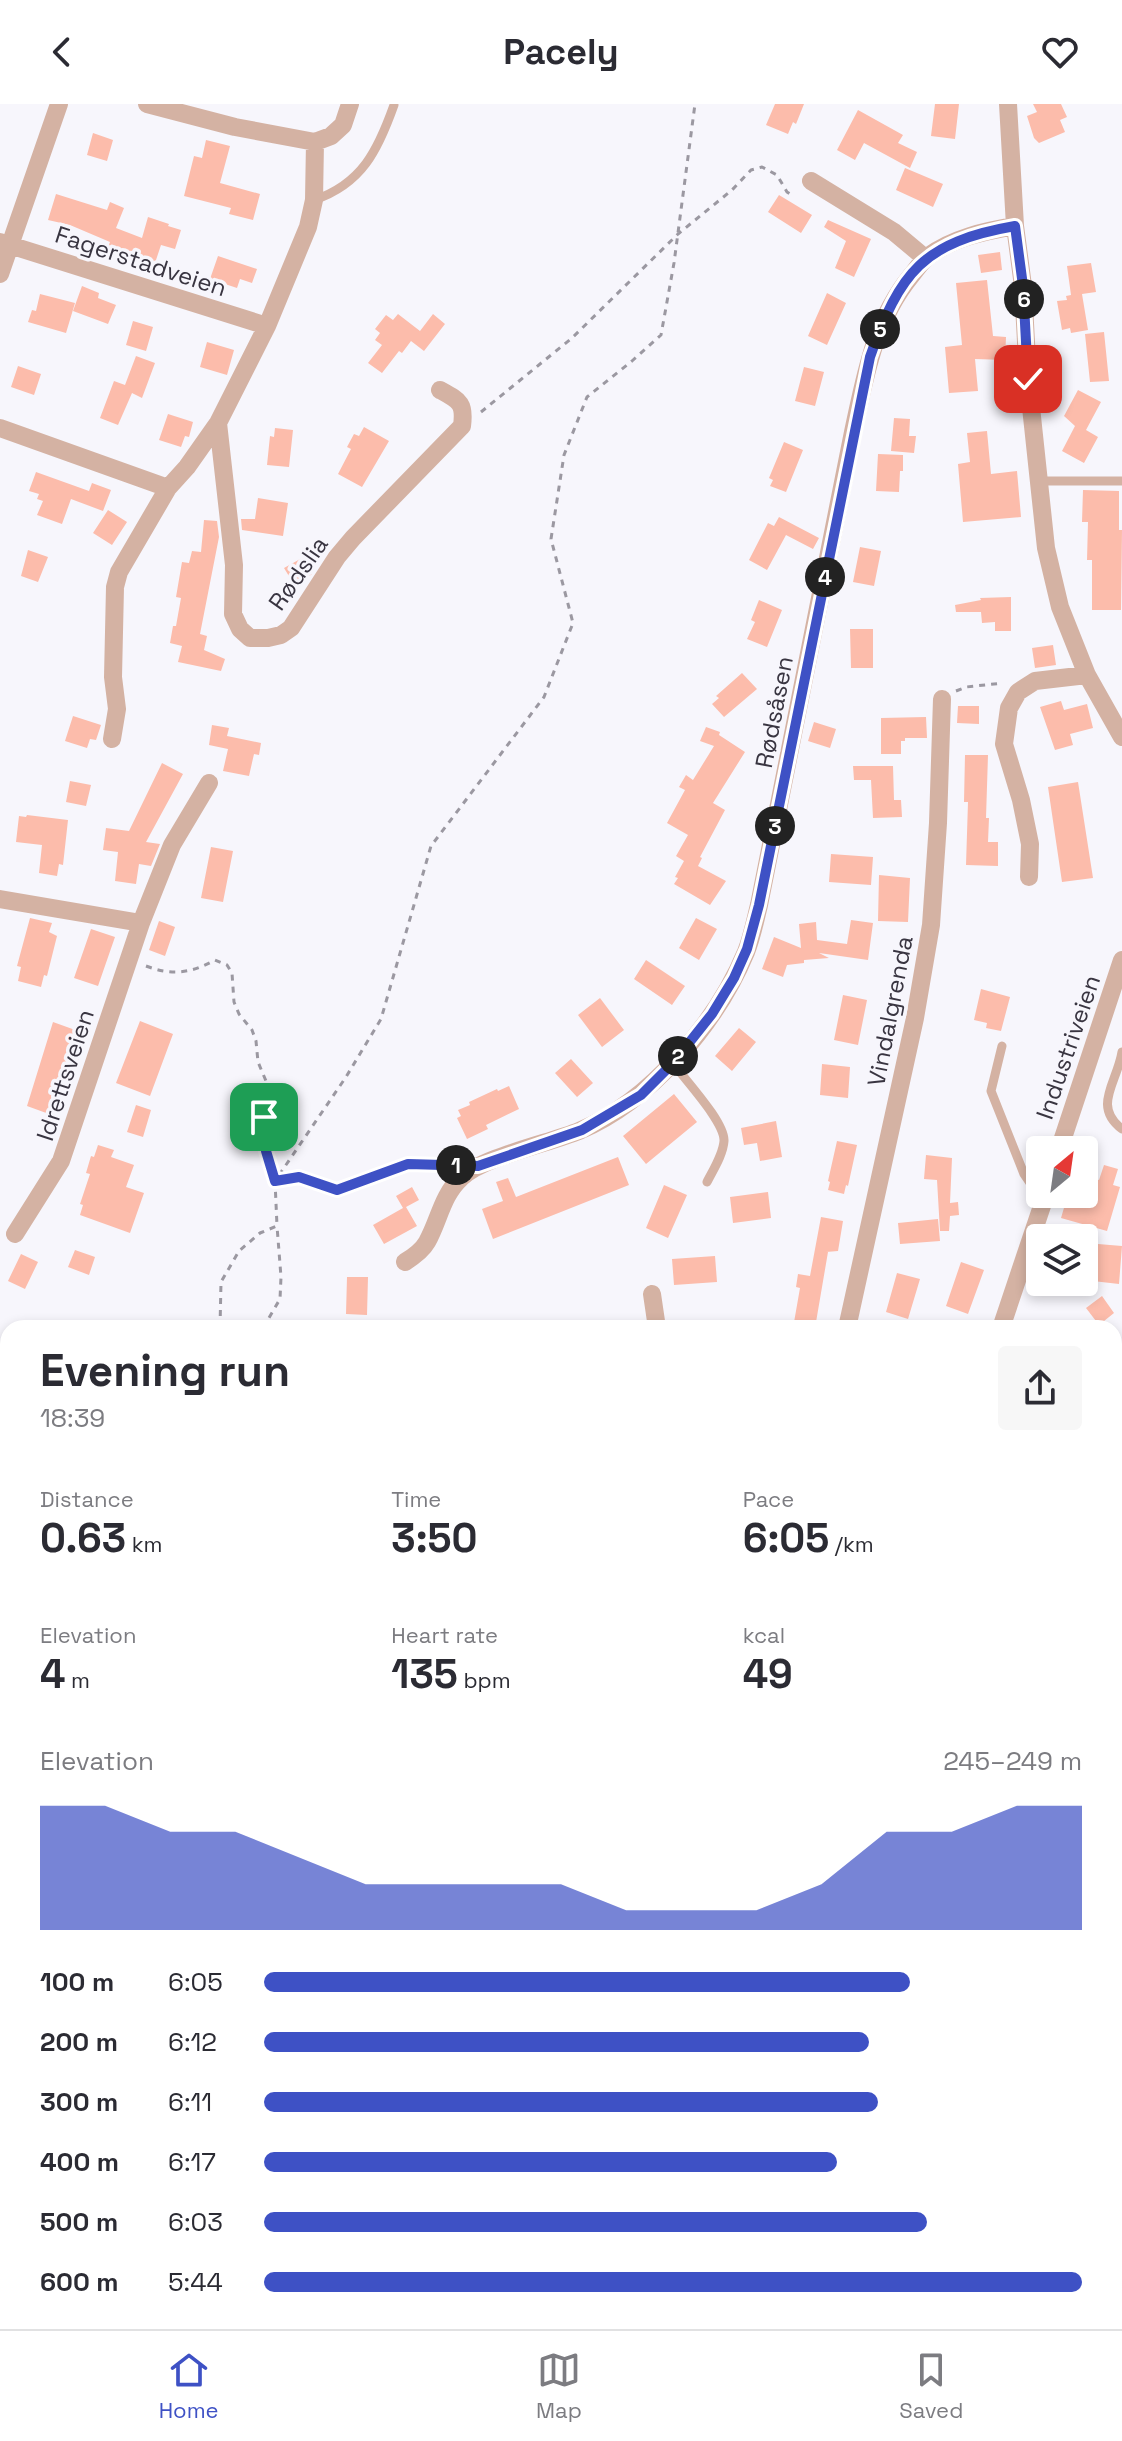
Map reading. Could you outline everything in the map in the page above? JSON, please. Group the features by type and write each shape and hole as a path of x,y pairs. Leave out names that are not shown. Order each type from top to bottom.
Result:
{"street":[{"path":"0,274 5,243 59,104"},
{"path":"147,104 235,127 315,142 331,136 343,125 350,104"},
{"path":"1008,104 1028,379 1046,548 1060,607 1087,675 1122,737"},
{"path":"112,739 117,709 113,677 115,587 119,572 168,488 218,423 267,326 308,227 314,200 315,142"},
{"path":"811,181 894,232 925,258"},
{"name":"Rødsåsen","path":"405,1262 418,1254 427,1243 444,1201 461,1178 478,1166 582,1130 641,1095 673,1063 712,1014 734,978 747,949 763,890 870,357 889,307 925,258 951,243 986,231 1015,226"},
{"name":"Fagerstadveien","path":"5,243 267,326"},
{"path":"440,390 460,403 464,410 462,426"},
{"name":"Rødslia","path":"218,423 234,565 233,614 240,629 250,638 281,635 291,628 353,538 462,426"},
{"path":"0,428 168,488"},
{"path":"1029,877 1030,844 1004,744 1009,708 1018,692 1035,681 1087,675"},
{"name":"Vindalgrenda","path":"849,1320 915,1018 931,925 942,699"},
{"name":"Idrettsveien","path":"15,1234 61,1161 141,923 172,845 209,783"},
{"path":"0,899 141,923"},
{"name":"Industriveien","path":"1063,1136 1079,1084 1120,977"},
{"path":"1004,1320 1041,1208"},
{"path":"652,1294 656,1320"}],"lane":[{"path":"314,200 329,195 362,170 381,142 394,105"},
{"path":"1040,481 1122,481"},
{"path":"1002,1046 991,1091 1026,1176"},
{"path":"1121,1058 1105,1106 1110,1120 1122,1129"},
{"path":"673,1063 723,1134 722,1151 707,1182"}],"path":[{"path":"275,1181 346,1077 381,1019 431,846 544,697 573,623 551,539 564,455 587,397 661,335 695,104"},
{"path":"462,426 530,375 572,338 678,234 756,167 777,175 793,196"},
{"path":"942,699 966,687 1004,683"},
{"path":"129,960 154,970 179,972 196,971 215,960 227,965 232,973 234,1002 252,1030 258,1062 266,1081 266,1151 275,1181 281,1277 280,1299 268,1320"},
{"path":"275,1181 299,1177 337,1190 408,1164 478,1166"},
{"path":"220,1320 221,1282 239,1251 260,1233 277,1226"}],"building":[{"path":"775,104 804,104 788,134 766,125"},
{"path":"935,104 959,104 955,139 931,136"},
{"path":"1033,104 1061,104 1067,117 1060,120 1065,132 1039,143 1034,138 1027,116 1037,112"},
{"path":"858,110 903,135 898,143 917,152 910,168 864,143 855,160 837,150"},
{"path":"93,133 113,140 107,161 87,155"},
{"path":"206,140 230,146 220,183 260,194 253,220 229,214 231,208 184,196 194,156 202,158"},
{"path":"905,168 943,184 933,207 896,190"},
{"path":"56,194 107,210 110,202 124,208 116,228 142,238 148,217 169,224 181,230 175,249 161,245 155,263 108,247 110,242 70,225 48,220"},
{"path":"779,195 812,215 801,233 768,212"},
{"path":"828,220 871,239 854,277 835,268 846,241 824,227"},
{"path":"1000,252 1002,270 981,273 978,255"},
{"path":"218,256 257,269 252,283 240,279 237,288 210,279"},
{"path":"1091,263 1096,292 1082,294 1088,330 1071,333 1070,328 1062,330 1057,301 1067,300 1066,296 1071,295 1067,266"},
{"path":"987,280 993,336 1006,337 1005,360 975,359 978,391 949,393 945,347 962,345 956,283"},
{"path":"82,286 99,293 98,298 116,305 108,324 73,311"},
{"path":"827,293 846,303 827,345 808,336"},
{"path":"40,294 75,303 66,333 28,322 32,310 36,311"},
{"path":"398,314 420,331 433,314 445,324 424,351 411,341 382,373 368,363 382,345 375,340 380,333 375,329 386,315 393,320"},
{"path":"133,321 153,327 146,351 126,345"},
{"path":"1104,332 1109,381 1090,382 1085,334"},
{"path":"207,342 234,350 227,375 200,367"},
{"path":"136,356 155,363 142,398 132,393 118,425 100,418 114,381 125,385"},
{"path":"18,366 41,374 34,395 11,387"},
{"path":"804,367 824,372 815,406 795,401"},
{"path":"1078,390 1101,402 1086,430 1098,437 1084,463 1062,451 1075,426 1064,416"},
{"path":"168,414 193,422 189,437 185,436 181,447 159,440"},
{"path":"894,418 910,419 909,436 916,436 914,453 891,451"},
{"path":"364,427 389,441 362,487 338,474 351,449 347,447 354,434 359,436"},
{"path":"275,428 293,430 289,467 267,465 270,436 274,437"},
{"path":"987,431 991,474 1017,471 1021,517 963,522 958,464 970,462 967,433"},
{"path":"784,442 803,450 786,492 770,486 773,480 769,478"},
{"path":"878,454 903,455 899,492 876,491"},
{"path":"36,472 89,491 92,483 111,490 103,511 71,499 62,524 37,515 43,501 37,499 39,494 29,491"},
{"path":"1083,490 1119,491 1121,610 1092,610 1092,560 1087,560 1088,522 1082,522"},
{"path":"258,498 288,503 283,536 242,530 241,519 255,519"},
{"path":"108,510 127,522 112,545 93,533"},
{"path":"779,517 819,538 813,549 786,535 767,570 749,560 768,523 774,526"},
{"path":"204,520 217,521 219,537 200,634 207,636 204,650 225,659 221,671 178,662 182,646 170,643 181,598 176,597 182,562 189,563 192,551 201,552"},
{"path":"860,547 881,551 874,586 853,582"},
{"path":"28,550 48,557 38,582 21,576"},
{"path":"302,558 312,574 295,586 284,568"},
{"path":"1011,597 1011,631 995,631 995,622 982,623 981,612 956,612 955,605 980,598"},
{"path":"759,600 782,610 767,647 747,639 755,622 751,620"},
{"path":"850,629 873,629 873,668 851,668"},
{"path":"1053,645 1056,665 1035,668 1032,648"},
{"path":"742,673 757,689 724,717 712,704 719,698 716,696"},
{"path":"1061,701 1064,710 1087,704 1093,728 1070,734 1073,745 1055,750 1040,707"},
{"path":"958,706 979,706 979,724 957,723"},
{"path":"73,716 101,725 96,740 90,739 87,748 65,741"},
{"path":"926,717 927,738 905,738 901,741 901,754 881,754 881,718"},
{"path":"814,722 836,729 830,748 808,741"},
{"path":"212,725 229,728 227,736 261,743 259,755 254,754 249,776 223,771 228,749 209,745"},
{"path":"706,727 720,732 719,735 745,752 713,803 725,810 700,857 698,866 726,881 710,905 674,884 684,861 676,856 688,835 667,823 685,790 679,787 686,775 693,780 714,746 700,741"},
{"path":"965,755 988,755 988,842 998,842 998,866 966,865 968,802 964,802"},
{"path":"162,763 183,774 146,842 160,844 151,866 139,864 136,884 115,881 118,852 103,850 106,828 129,831"},
{"path":"853,766 893,766 894,800 901,800 902,817 873,818 871,780 854,780"},
{"path":"70,781 91,785 86,806 66,802"},
{"path":"1078,782 1093,878 1062,882 1048,787"},
{"path":"19,816 68,820 63,865 59,864 57,876 39,873 42,845 16,842"},
{"path":"211,847 233,851 223,902 201,898"},
{"path":"831,854 873,857 871,885 829,882"},
{"path":"879,875 910,878 908,922 878,921"},
{"path":"30,918 52,923 49,932 57,936 47,976 44,975 41,987 18,981 21,967 17,966"},
{"path":"696,918 717,929 699,960 679,948"},
{"path":"851,920 873,923 868,960 819,953 829,958 787,965 783,977 762,969 774,937 801,948 799,924 816,922 817,940 847,944"},
{"path":"159,921 175,927 165,956 149,950"},
{"path":"91,929 115,937 98,986 74,978"},
{"path":"646,960 685,986 672,1005 634,979"},
{"path":"981,989 1010,997 1001,1031 986,1028 987,1023 974,1020"},
{"path":"843,995 867,1000 858,1045 834,1040"},
{"path":"600,998 624,1030 602,1047 578,1015"},
{"path":"140,1021 173,1034 150,1096 116,1083"},
{"path":"53,1022 78,1031 71,1051 80,1055 76,1067 68,1064 49,1114 27,1106"},
{"path":"739,1028 756,1042 732,1071 715,1056"},
{"path":"571,1059 593,1083 577,1097 555,1073"},
{"path":"822,1064 850,1067 848,1098 820,1095"},
{"path":"509,1086 519,1109 486,1125 488,1129 467,1139 457,1118 461,1116 458,1110 470,1105 469,1102"},
{"path":"674,1094 697,1122 646,1164 623,1136"},
{"path":"136,1105 151,1110 143,1137 127,1132"},
{"path":"776,1121 782,1157 760,1161 757,1143 744,1145 741,1128"},
{"path":"837,1141 857,1145 844,1194 828,1190"},
{"path":"98,1145 114,1150 111,1157 134,1165 126,1187 144,1193 130,1233 80,1215 83,1205 80,1204 90,1174 86,1173"},
{"path":"926,1155 952,1158 950,1203 958,1202 959,1215 950,1216 949,1231 940,1231 937,1180 924,1179"},
{"path":"618,1157 629,1185 493,1239 482,1209 503,1201 496,1182 508,1178 516,1197"},
{"path":"1104,1165 1118,1169 1113,1185 1120,1187 1107,1231 1098,1228 1098,1224 1082,1224 1061,1218 1064,1208 1098,1208 1099,1180"},
{"path":"664,1185 687,1195 668,1238 646,1228"},
{"path":"412,1187 419,1200 406,1207 417,1226 384,1244 373,1225 403,1208 396,1196"},
{"path":"768,1192 771,1218 733,1223 730,1197"},
{"path":"821,1217 843,1221 838,1251 826,1252 816,1320 794,1320 800,1288 796,1287 798,1274 810,1276"},
{"path":"938,1219 940,1241 900,1244 898,1223"},
{"path":"1098,1244 1122,1246 1119,1284 1098,1282"},
{"path":"75,1250 95,1257 89,1275 68,1267"},
{"path":"21,1254 38,1262 25,1289 8,1281"},
{"path":"715,1256 717,1282 674,1285 672,1259"},
{"path":"961,1262 984,1270 968,1314 946,1306"},
{"path":"897,1273 920,1279 908,1319 886,1312"},
{"path":"347,1277 368,1277 367,1315 346,1314"},
{"path":"1102,1296 1114,1313 1105,1320 1095,1320 1086,1308"}],"route":[{"path":"264,1117 266,1151 275,1181 299,1177 337,1190 408,1164 478,1166 582,1130 641,1095 673,1063 712,1014 747,949 759,905 870,357 889,307 925,258 951,243 986,231 1015,226 1023,286 1028,379"}]}
